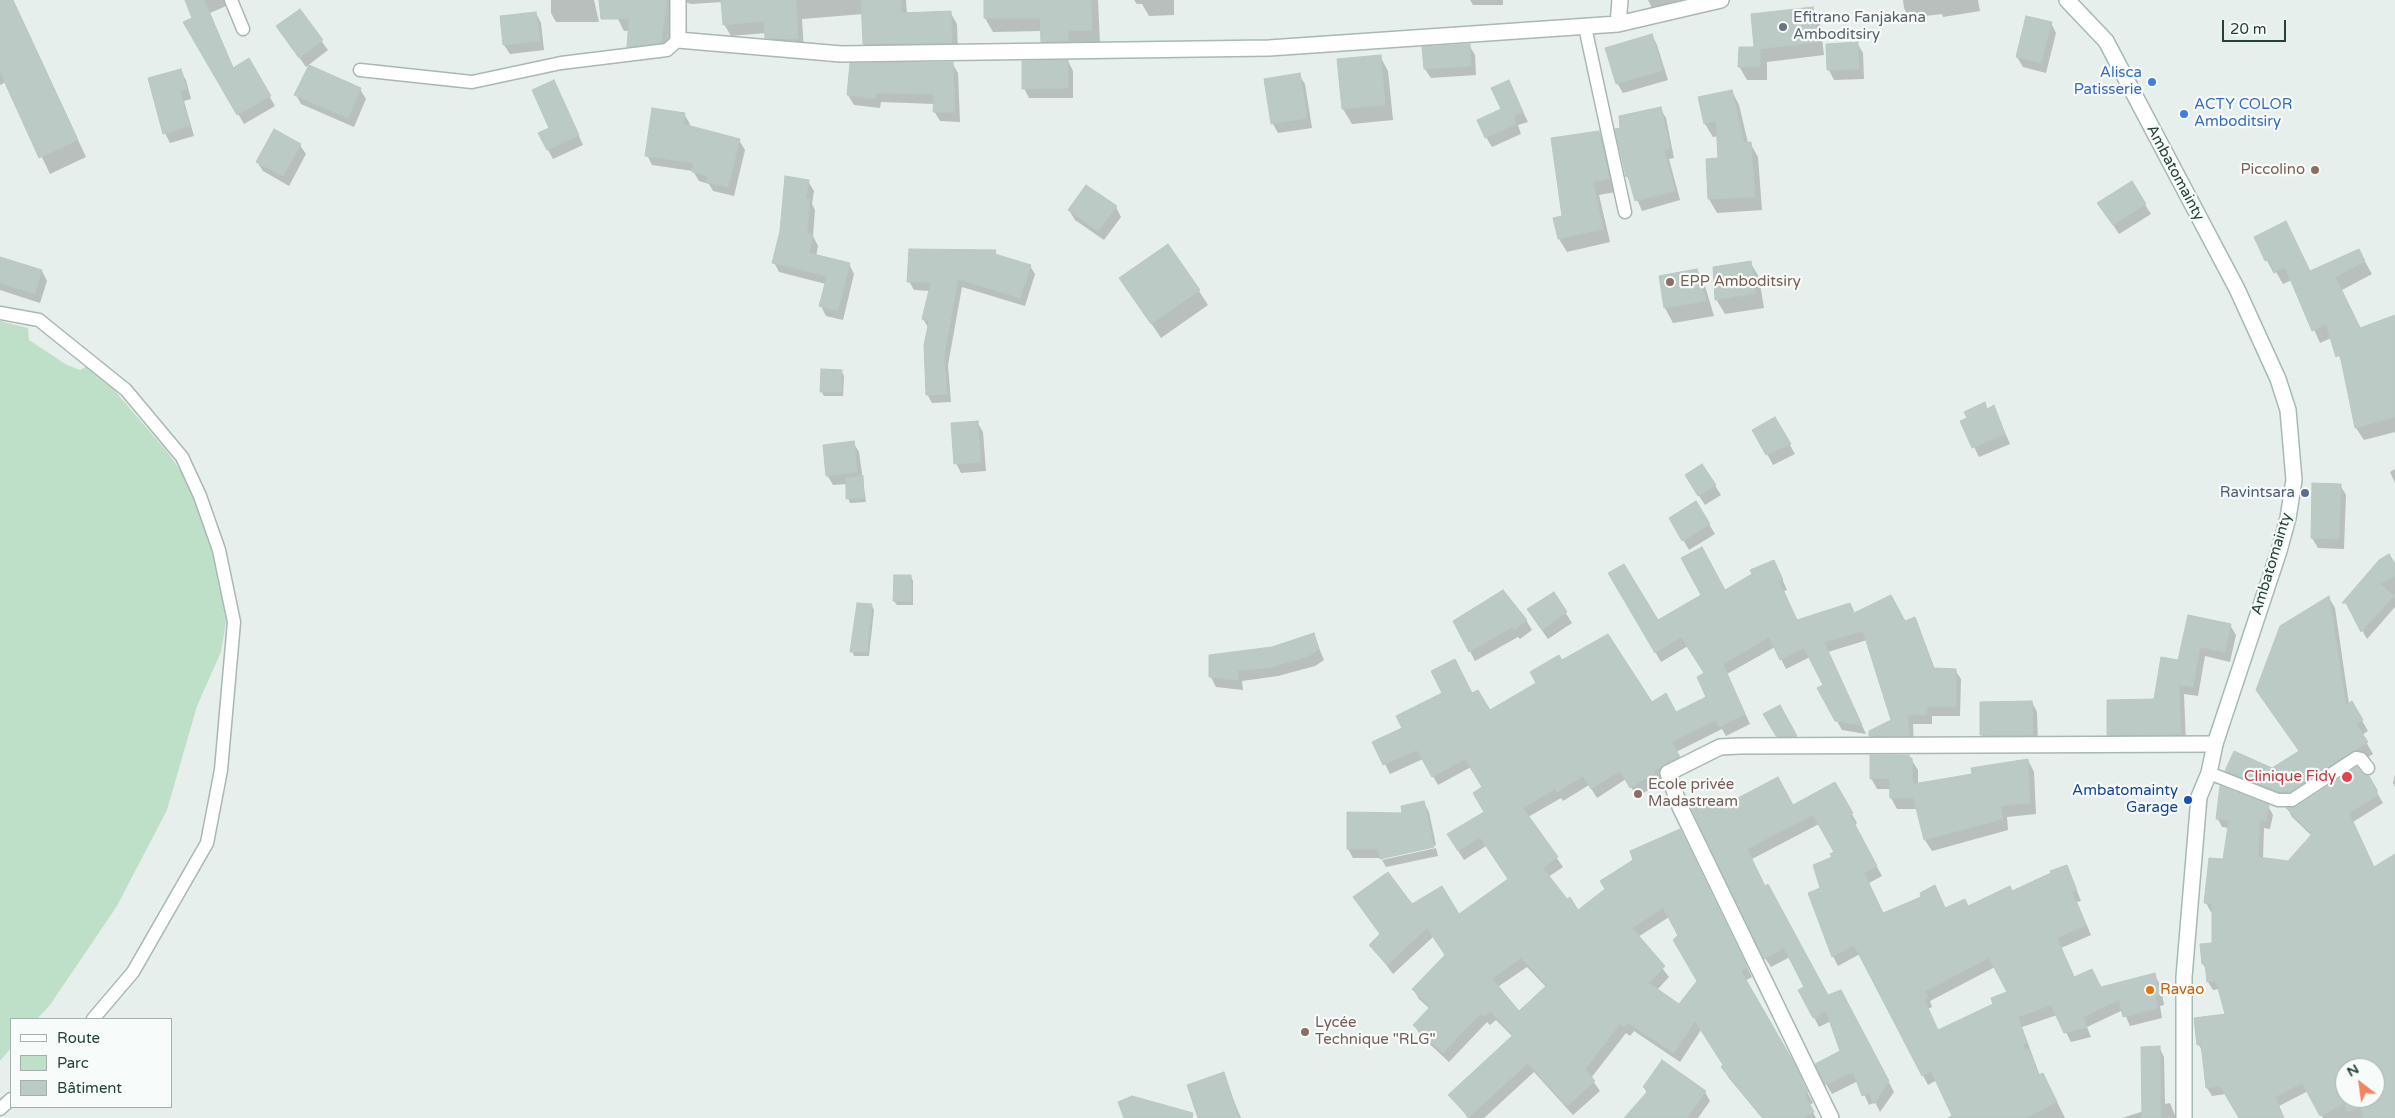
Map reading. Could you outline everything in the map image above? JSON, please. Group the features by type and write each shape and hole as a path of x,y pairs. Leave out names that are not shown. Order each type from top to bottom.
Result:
{"street":[{"path":"678,0 678,40 841,54 1269,48 1618,24 1721,0"},
{"path":"1618,24 1620,0"},
{"name":"Ambatomainty","path":"2067,0 2106,41 2237,289 2278,379 2288,410 2294,480 2288,518 2280,552 2215,744 2209,773 2199,797 2184,977 2184,1118"},
{"path":"1831,1118 1680,807 1668,773 1720,748 1739,746 2215,744"}],"lane":[{"path":"230,0 243,29"},
{"path":"1585,27 1625,212"},
{"path":"360,70 472,82 561,63 668,50 678,40"},
{"path":"0,313 39,320 126,390 182,457 200,496 220,550 234,622 221,770 207,842 133,972 94,1018"},
{"path":"2209,773 2278,800 2292,800 2356,758 2361,759 2368,768"},
{"path":"0,1109 10,1100"}],"green space":[{"path":"0,321 28,328 29,340 67,365 80,370 92,364 169,454 189,483 212,551 227,616 221,652 197,706 167,810 117,906 50,1005 38,1018 10,1018 10,1049 0,1061"}],"building":[{"path":"0,0 13,0 78,140 39,158 0,72"},
{"path":"185,0 204,0 233,68 249,58 271,96 237,115 183,22 192,18"},
{"path":"599,0 667,0 661,43 627,47 629,19 601,19"},
{"path":"721,0 796,0 798,39 765,38 764,21 723,25"},
{"path":"861,0 901,0 901,13 951,11 952,43 863,44"},
{"path":"984,0 1091,0 1092,30 1068,31 1068,41 1041,42 1040,18 984,18"},
{"path":"1813,7 1817,42 1760,49 1760,67 1738,67 1739,47 1754,47 1751,14"},
{"path":"300,9 323,40 299,58 276,26"},
{"path":"536,12 540,41 503,45 500,16"},
{"path":"2026,16 2052,22 2041,63 2016,57"},
{"path":"1652,34 1663,70 1616,84 1605,48"},
{"path":"1858,42 1859,69 1827,70 1826,44"},
{"path":"1470,44 1471,66 1424,69 1422,47"},
{"path":"1381,55 1385,105 1342,109 1337,59"},
{"path":"1068,60 1068,88 1022,89 1022,61"},
{"path":"953,62 955,112 933,112 934,94 876,93 875,99 847,95 850,63"},
{"path":"309,65 361,88 348,118 294,95"},
{"path":"181,69 187,89 180,91 190,126 163,134 148,78"},
{"path":"1300,73 1307,118 1271,124 1264,79"},
{"path":"554,80 579,135 547,150 538,133 549,128 532,90"},
{"path":"1509,80 1523,112 1514,115 1516,124 1485,138 1477,120 1501,109 1491,88"},
{"path":"1732,90 1744,142 1751,142 1755,197 1708,199 1706,159 1718,158 1716,121 1704,124 1698,97"},
{"path":"1661,107 1670,148 1664,150 1675,191 1635,201 1628,176 1626,177 1615,129 1620,128 1619,116"},
{"path":"652,108 685,113 683,124 740,139 728,187 706,182 708,176 692,172 694,163 645,156"},
{"path":"274,129 301,144 283,176 256,162"},
{"path":"1599,131 1610,179 1593,182 1603,229 1558,239 1553,218 1562,216 1551,138"},
{"path":"785,176 809,180 806,198 810,199 807,233 813,235 809,253 850,263 838,311 819,306 827,276 772,263 780,231"},
{"path":"2132,181 2146,204 2113,225 2097,203"},
{"path":"1086,185 1117,206 1098,231 1068,210"},
{"path":"2286,221 2310,271 2359,249 2365,261 2335,277 2360,328 2395,315 2395,417 2355,428 2340,355 2336,357 2326,324 2312,331 2285,267 2274,272 2269,260 2265,261 2254,237"},
{"path":"1168,244 1200,290 1151,324 1119,278"},
{"path":"909,249 996,250 995,254 1031,265 1020,298 958,279 944,356 947,394 926,395 924,345 929,321 922,319 931,282 907,282"},
{"path":"0,257 42,270 35,294 0,283"},
{"path":"1751,261 1756,293 1715,300 1713,267"},
{"path":"1697,269 1706,301 1664,308 1659,276"},
{"path":"821,369 842,370 841,392 820,392"},
{"path":"1985,402 1987,409 1994,405 2005,434 1972,448 1960,421 1967,418 1964,412"},
{"path":"1775,417 1791,444 1766,455 1752,430"},
{"path":"978,421 981,462 954,464 951,423"},
{"path":"854,441 857,472 826,476 823,445"},
{"path":"1702,464 1716,485 1698,496 1685,475"},
{"path":"863,476 864,498 846,499 846,478"},
{"path":"2312,483 2341,484 2339,539 2311,538"},
{"path":"1696,501 1710,524 1682,541 1669,518"},
{"path":"1702,547 1725,590 1752,574 1750,570 1774,560 1783,580 1779,581 1797,620 1850,603 1854,613 1891,595 1905,621 1915,617 1934,668 1956,669 1956,707 1927,707 1927,715 1908,715 1909,736 1869,736 1869,731 1891,720 1863,631 1824,642 1862,725 1835,721 1817,688 1823,685 1804,648 1780,660 1769,637 1723,664 1745,714 1719,727 1716,720 1672,742 1680,757 1654,771 1655,773 1630,788 1620,771 1591,789 1583,776 1557,792 1555,789 1523,808 1558,857 1543,868 1567,899 1570,897 1578,910 1605,889 1600,881 1633,860 1630,851 1680,829 1747,967 1741,971 1794,1063 1808,1093 1805,1095 1814,1112 1803,1118 1763,1118 1721,1067 1723,1065 1695,1021 1674,1053 1628,1023 1624,1027 1620,1024 1585,1069 1595,1081 1567,1106 1528,1063 1469,1117 1448,1095 1513,1035 1490,1011 1483,1016 1481,1013 1443,1053 1413,1025 1430,1007 1412,989 1445,955 1427,928 1387,965 1369,945 1380,934 1353,897 1388,872 1412,904 1442,886 1459,914 1508,879 1480,837 1458,851 1447,834 1484,812 1473,793 1482,787 1465,759 1432,777 1417,750 1383,765 1372,742 1402,728 1396,716 1442,693 1431,671 1455,659 1472,693 1478,690 1490,710 1536,683 1530,672 1559,655 1562,660 1608,634 1652,702 1666,693 1676,712 1706,697 1697,677 1704,673 1681,637 1655,653 1608,573 1624,564 1658,620 1701,595 1681,558","holes":["1663,908 1678,935 1673,940 1697,981 1679,1004 1649,983 1665,966 1632,928","1521,958 1547,985 1519,1011 1493,978"]},
{"path":"2389,554 2395,564 2395,576 2380,584 2394,596 2361,632 2346,603 2342,603 2379,560"},
{"path":"894,575 911,575 911,601 893,601"},
{"path":"1503,590 1527,620 1514,630 1512,627 1469,652 1453,621"},
{"path":"1554,592 1567,612 1542,630 1527,609"},
{"path":"2329,596 2346,705 2352,701 2363,720 2356,724 2368,742 2290,792 2280,792 2225,771 2234,751 2272,768 2299,751 2256,690 2280,626"},
{"path":"857,603 872,604 867,652 850,652"},
{"path":"2188,615 2231,624 2225,652 2200,647 2193,687 2179,685 2181,734 2107,735 2107,700 2154,699 2161,657 2178,660"},
{"path":"1314,633 1319,649 1309,656 1272,667 1237,671 1238,680 1209,677 1209,655 1272,647"},
{"path":"2032,701 2033,735 1980,735 1980,702"},
{"path":"1780,705 1797,736 1776,736 1763,714"},
{"path":"1870,755 1909,755 1909,758 1912,758 1913,784 1972,774 1971,768 2028,759 2030,803 2001,806 2003,819 1924,840 1913,796 1913,798 1890,798 1889,778 1870,779"},
{"path":"2357,767 2362,773 2369,776 2377,790 2377,796 2349,813 2374,867 2395,854 2395,1118 2363,1118 2361,1108 2385,1108 2385,1058 2335,1058 2335,1108 2320,1116 2302,1083 2275,1097 2284,1118 2239,1118 2220,1086 2206,1088 2201,1044 2197,1045 2194,1018 2225,1014 2216,981 2207,982 2205,964 2202,964 2200,944 2212,943 2212,904 2204,903 2209,858 2223,859 2229,820 2216,819 2220,786 2269,805 2266,821 2260,820 2258,857 2288,861 2312,834 2286,808 2296,807"},
{"path":"1778,777 1793,805 1835,782 1853,813 1850,815 1877,866 1864,873 1883,913 1921,897 1920,893 1935,885 1945,908 1965,899 1968,906 2010,886 2012,891 2051,873 2050,871 2067,865 2077,891 2072,892 2086,925 2057,938 2074,977 2092,969 2101,987 2155,973 2160,995 2155,996 2158,1008 2123,1017 2119,1000 2083,1017 2087,1027 2064,1033 2051,1005 2018,1017 2027,1043 2023,1044 2024,1049 2029,1049 2039,1075 2043,1073 2057,1102 2026,1118 1953,1118 1931,1071 1922,1076 1854,945 1832,957 1808,893 1820,888 1813,865 1832,857 1830,854 1834,852 1813,815 1747,849 1765,886 1768,884 1828,995 1841,990 1889,1081 1874,1104 1869,1093 1862,1096 1853,1072 1825,1085 1815,1064 1840,1051 1826,1011 1813,1018 1798,990 1804,987 1784,948 1764,959 1690,806 1710,796 1717,809","holes":["1989,958 2007,992 1991,998 1993,1004 1938,1030 1924,999 1928,997 1925,991"]},
{"path":"1424,801 1434,847 1380,859 1378,849 1347,849 1347,812 1402,813 1401,806"},
{"path":"2160,1046 2161,1118 2142,1118 2141,1047"},
{"path":"1662,1060 1706,1091 1687,1118 1624,1118 1648,1091 1643,1087"},
{"path":"1224,1072 1239,1118 1198,1118 1187,1085"},
{"path":"1132,1096 1193,1113 1192,1118 1124,1118 1118,1102"},
{"path":"2346,1108 2361,1108 2347,1111"}],"place":[{"name":"Efitrano Fanjakana Amboditsiry","path":"1783,27"},
{"name":"Alisca Patisserie","path":"2152,82"},
{"name":"ACTY COLOR Amboditsiry","path":"2184,114"},
{"name":"Piccolino","path":"2315,170"},
{"name":"EPP Amboditsiry","path":"1670,282"},
{"name":"Ravintsara","path":"2305,493"},
{"name":"Clinique Fidy","path":"2347,777"},
{"name":"Ecole privée Madastream","path":"1638,794"},
{"name":"Ambatomainty Garage","path":"2188,800"},
{"name":"Ravao","path":"2150,990"},
{"name":"Lycée Technique \"RLG\"","path":"1305,1032"}]}
